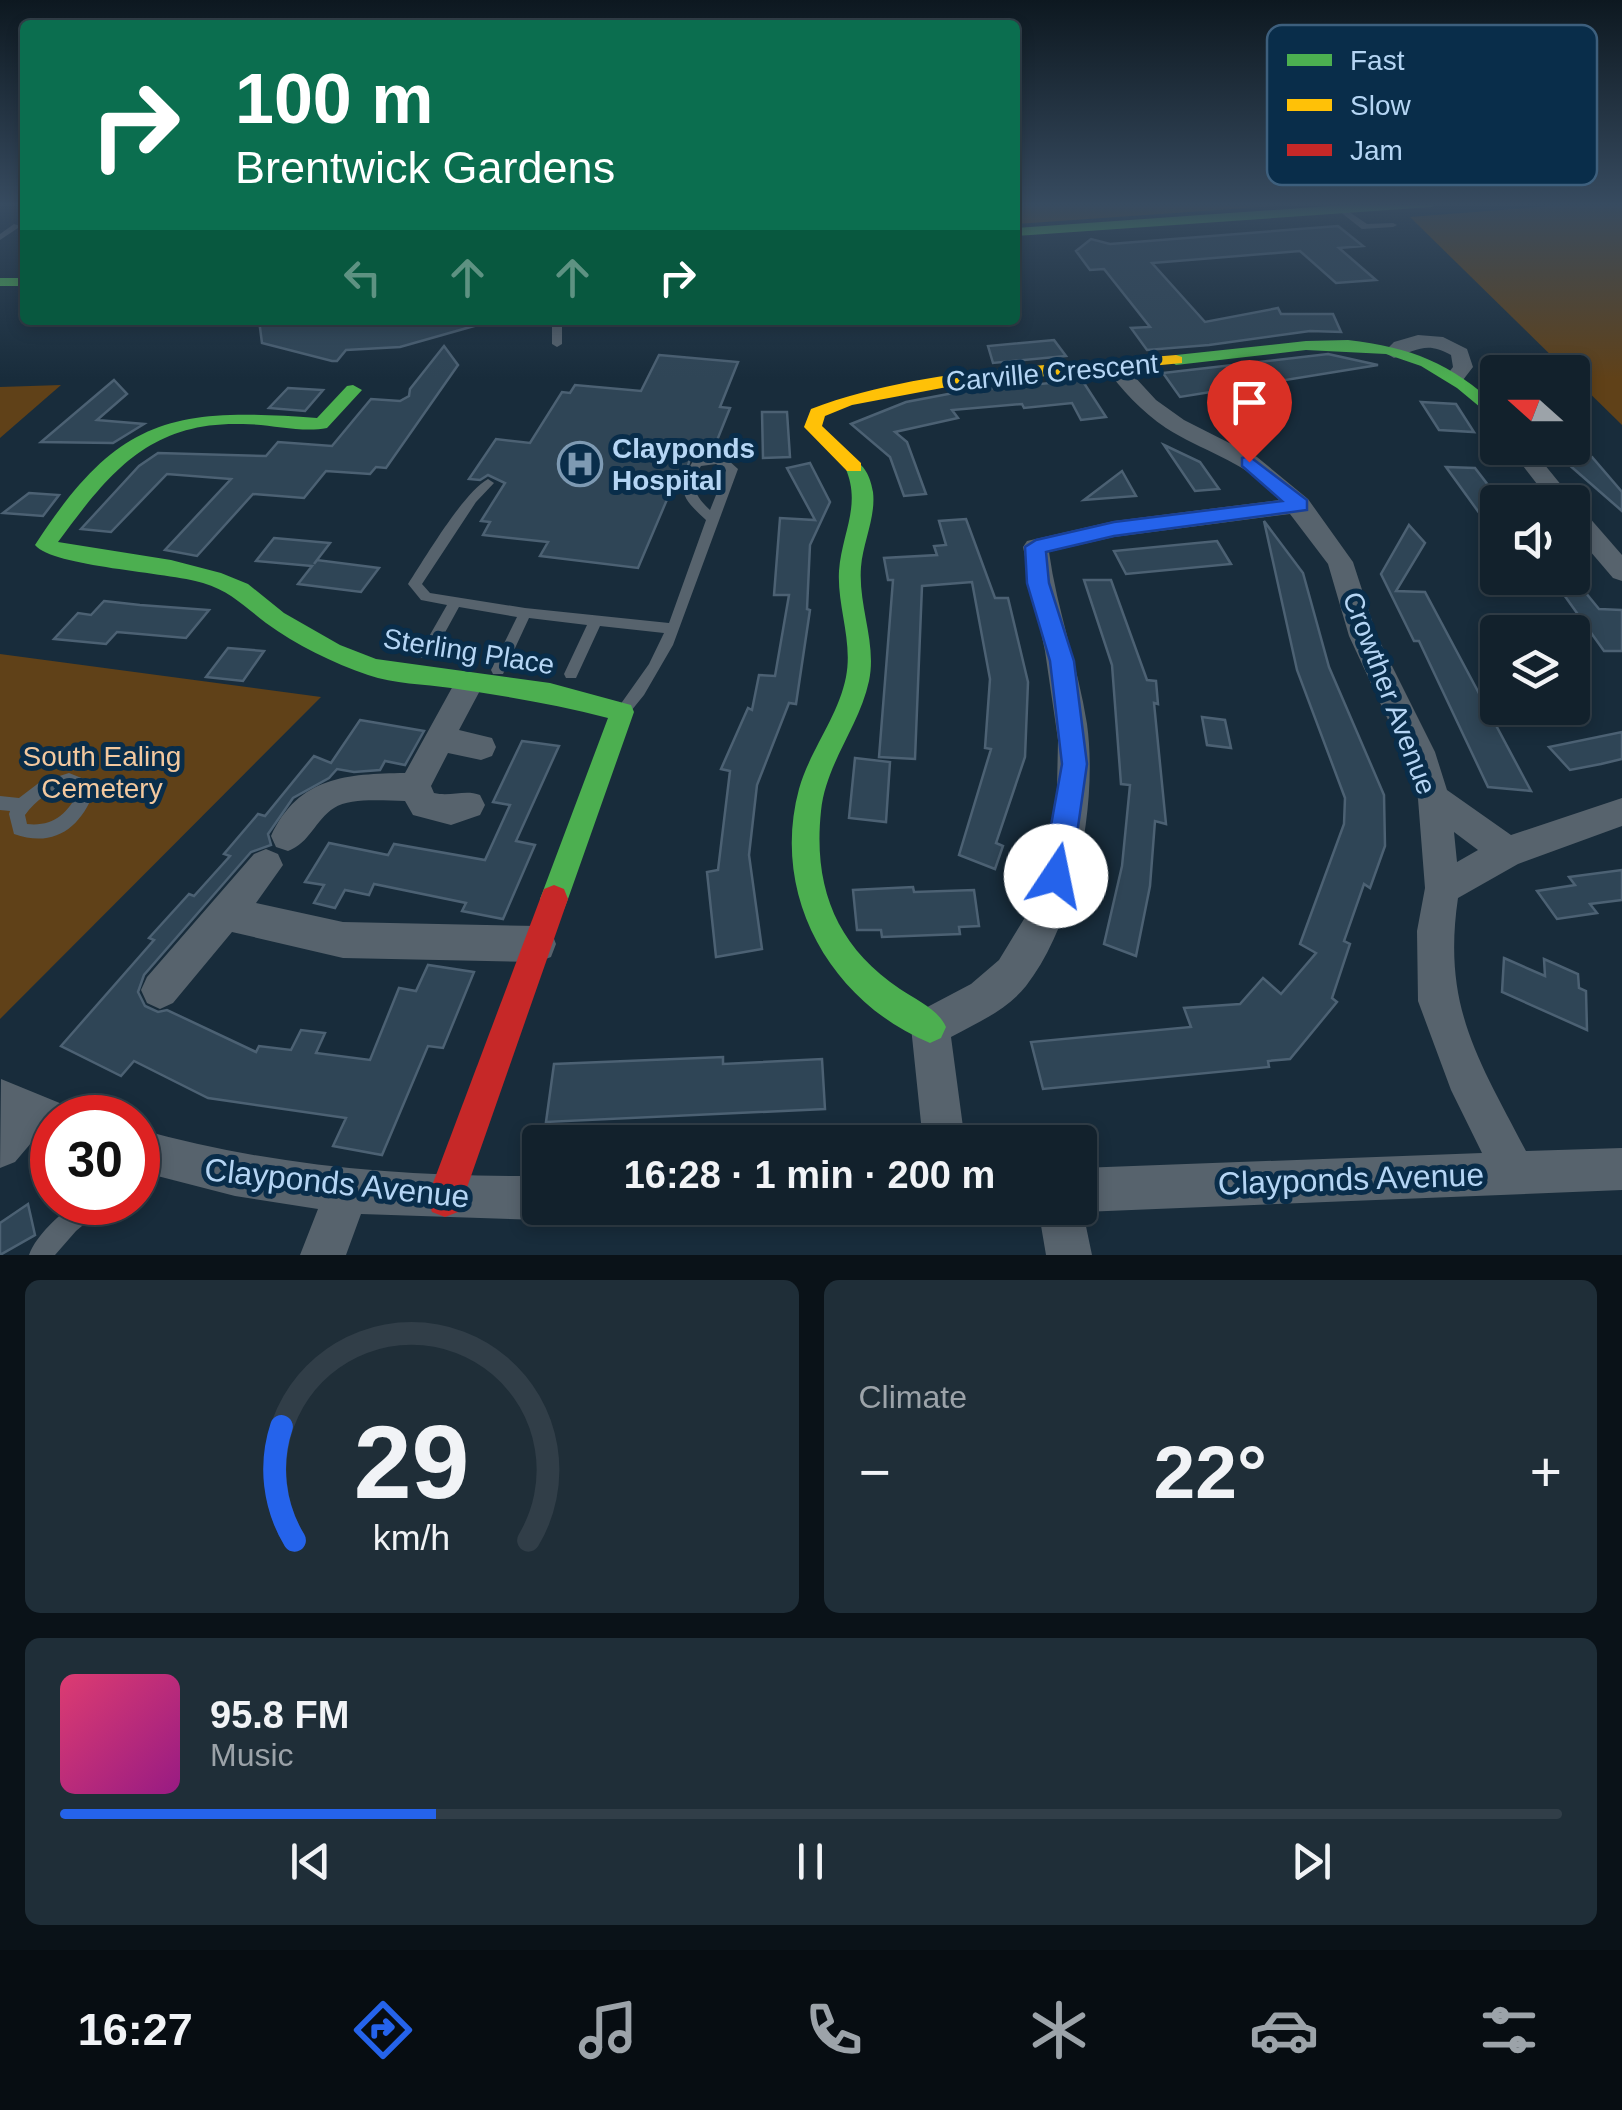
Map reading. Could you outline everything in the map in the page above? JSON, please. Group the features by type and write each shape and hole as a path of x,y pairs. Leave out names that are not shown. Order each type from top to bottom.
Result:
{"street":[{"name":"Carville Crescent","path":"930,1026 880,998 850,972 828,947 813,908 806,813 813,782 849,707 858,676 860,640 850,572 857,533 867,513 865,492 855,465 817,434 813,420 817,414 833,406 970,376 1114,366 1306,343 1343,342 1394,352 1456,376 1480,394"},
{"name":"Crowther Avenue","path":"1114,366 1148,404 1209,444 1249,462 1300,505 1340,562 1363,636 1420,752 1434,800 1442,888 1436,932 1437,1001 1465,1076 1514,1172"},
{"name":"Sterling Place","path":"353,390 321,424 262,420 168,428 130,453 93,486 45,545 213,578 240,589 276,619 339,654 374,668 550,693 622,712"},
{"path":"1534,465 1549,485"},
{"path":"942,1125 930,1026 972,1006 1012,974 1036,932 1056,876 1074,764 1062,661 1038,583 1036,547 1114,529 1300,505"},
{"path":"1590,535 1622,572"},
{"path":"414,787 469,683"},
{"path":"445,1199 622,712"},
{"path":"439,739 481,746"},
{"path":"414,787 424,806 450,812 469,804"},
{"path":"288,836 326,794 414,787"},
{"path":"1434,800 1506,852"},
{"path":"1442,888 1506,852 1622,812"},
{"path":"160,990 266,865"},
{"path":"224,913 343,940 538,944"},
{"path":"0,1147 28,1110"},
{"name":"Clayponds Avenue","path":"160,1161 348,1190 445,1199 522,1198"},
{"name":"Clayponds Avenue","path":"1097,1189 1622,1168"},
{"path":"323,1255 348,1190"},
{"path":"1063,1225 1069,1255"}],"lane":[{"path":"557,325 557,344"},
{"path":"488,483 472,498 415,584 426,596 525,613 673,629"},
{"path":"622,712 648,682 673,629 712,519"},
{"path":"426,654 454,602"},
{"path":"498,670 525,613"},
{"path":"571,674 596,621"},
{"path":"0,803 22,805"},
{"path":"40,1255 65,1225"}],"green space":[{"path":"1455,262 1622,262 1622,425 1590,394 1590,355 1551,355"},
{"path":"61,385 0,438 0,387"},
{"name":"South Ealing Cemetery","path":"0,654 321,697 0,1019"}],"building":[{"path":"1084,262 1170,262 1152,263 1205,322 1278,308 1281,314 1333,314 1341,332 1310,331 1147,350 1131,328 1150,327 1104,269 1090,270"},
{"path":"1312,262 1355,262 1376,280 1336,283"},
{"path":"260,325 474,326 400,347 346,350 337,361 262,343"},
{"path":"1054,340 1066,356 993,363 988,346"},
{"path":"444,346 458,365 386,468 376,467 370,474 326,471 304,498 253,494 197,556 165,550 231,479 167,474 111,532 81,529 139,466 158,453 266,456 278,442 332,446 371,399 400,401 409,396 410,389"},
{"path":"1328,354 1378,365 1180,397 1163,373"},
{"name":"Clayponds Hospital","path":"659,355 738,362 720,407 730,408 712,453 690,459 680,491 671,490 638,568 540,556 548,542 483,535 490,522 481,521 505,483 488,475 480,480 469,479 496,439 530,443 562,392 570,393 575,385 641,391"},
{"path":"114,380 127,394 97,420 144,424 113,443 41,442"},
{"path":"1082,380 1106,417 1081,420 1072,403 1024,408 1022,404 952,410 958,418 895,432 907,442 926,494 904,496 890,457 851,424 906,402 964,391"},
{"path":"288,388 323,390 305,411 269,408"},
{"path":"1421,402 1456,404 1474,432 1439,430"},
{"path":"762,412 787,412 790,457 763,458"},
{"path":"1164,445 1200,462 1219,489 1195,491"},
{"path":"1592,457 1622,492 1622,511 1569,465 1590,465"},
{"path":"810,463 830,502 810,545 810,610 796,704 789,703 757,785 749,855 762,949 716,957 707,872 718,870 730,771 721,769 748,708 752,710 759,675 775,676 789,595 774,595 780,518 815,520 787,468"},
{"path":"1446,467 1475,468 1488,485 1480,485 1480,514"},
{"path":"1122,471 1136,496 1084,500"},
{"path":"29,493 59,495 43,516 3,513"},
{"path":"966,519 995,598 1008,598 1028,682 1025,757 996,843 1003,846 995,869 959,855 991,749 985,748 990,679 972,582 922,586 915,759 879,757 893,580 888,580 884,558 937,555 934,546 946,545 939,521"},
{"path":"1264,521 1303,573 1329,667 1384,795 1385,846 1370,888 1364,884 1344,941 1350,944 1332,998 1337,1002 1290,1059 1268,1061 1269,1067 1043,1089 1031,1042 1191,1027 1184,1008 1240,1004 1263,978 1281,994 1316,953 1300,944 1344,824 1345,798 1297,670"},
{"path":"1409,525 1425,543 1396,591 1425,592 1480,695 1480,725 1496,725 1531,791 1488,787 1419,641 1414,641 1381,574"},
{"path":"274,538 330,543 317,560 379,568 361,592 298,584 312,566 256,561"},
{"path":"1217,541 1231,564 1126,574 1114,551"},
{"path":"1084,580 1111,580 1147,680 1156,681 1158,704 1154,703 1166,824 1155,821 1150,886 1136,956 1104,944 1122,866 1130,785 1121,784 1112,665"},
{"path":"1564,595 1588,595 1599,609 1622,610 1622,651 1604,651 1590,631 1590,615 1578,615"},
{"path":"104,601 209,610 186,638 117,632 106,644 54,639 78,613 91,615"},
{"path":"228,648 264,651 243,681 206,677"},
{"path":"1202,717 1225,720 1231,748 1207,745"},
{"path":"360,720 424,731 405,765 385,761 380,770 337,769 329,778 293,798 268,834 271,845 251,852 144,975 138,992 145,1006 158,1012 167,1010 256,1052 259,1046 291,1050 301,1030 325,1033 316,1053 370,1060 399,988 416,991 428,965 474,972 443,1048 428,1046 382,1155 333,1146 346,1118 208,1098 134,1061 121,1076 61,1046 154,940 149,938 230,856 224,854 258,814 265,816 314,756 331,763"},
{"path":"1622,732 1622,759 1601,764 1570,770 1549,747"},
{"path":"522,741 559,746 516,841 535,845 503,919 462,911 466,903 374,884 369,895 345,890 335,908 314,903 324,885 305,882 329,843 388,855 394,844 485,860 510,805 493,802"},
{"path":"855,758 890,762 886,822 849,818"},
{"path":"1622,870 1622,900 1590,904 1597,913 1557,919 1537,891 1575,885 1569,877"},
{"path":"913,887 914,892 974,890 979,926 959,927 960,934 882,937 881,930 857,930 853,890"},
{"path":"1504,958 1545,976 1544,959 1578,974 1579,988 1586,991 1587,1030 1502,992"},
{"path":"723,1057 723,1064 822,1059 825,1109 546,1122 554,1064"},
{"path":"28,1204 35,1235 0,1255 0,1223"}],"traffic: fast":[{"path":"0,282 20,282"},
{"path":"1176,360 1306,346 1348,345 1388,350 1427,362 1463,384 1480,400"},
{"path":"353,390 321,424 216,419 160,430 104,472 45,545 66,553 171,567 213,578 240,589 276,619 332,651 374,668 550,693 622,712 554,899"},
{"path":"854,467 863,494 850,570 859,649 858,676 811,791 807,839 811,889 829,940 843,960 880,995 930,1027"}],"traffic: slow":[{"path":"854,467 813,427 817,413 848,401 963,379 1176,360"}],"traffic: jam":[{"path":"445,1199 554,899"}],"place":[{"name":"Clayponds Hospital","path":"580,464"}],"route":[{"path":"1056,876 1074,764 1062,661 1038,583 1036,547 1114,529 1300,505 1249,462"}]}
